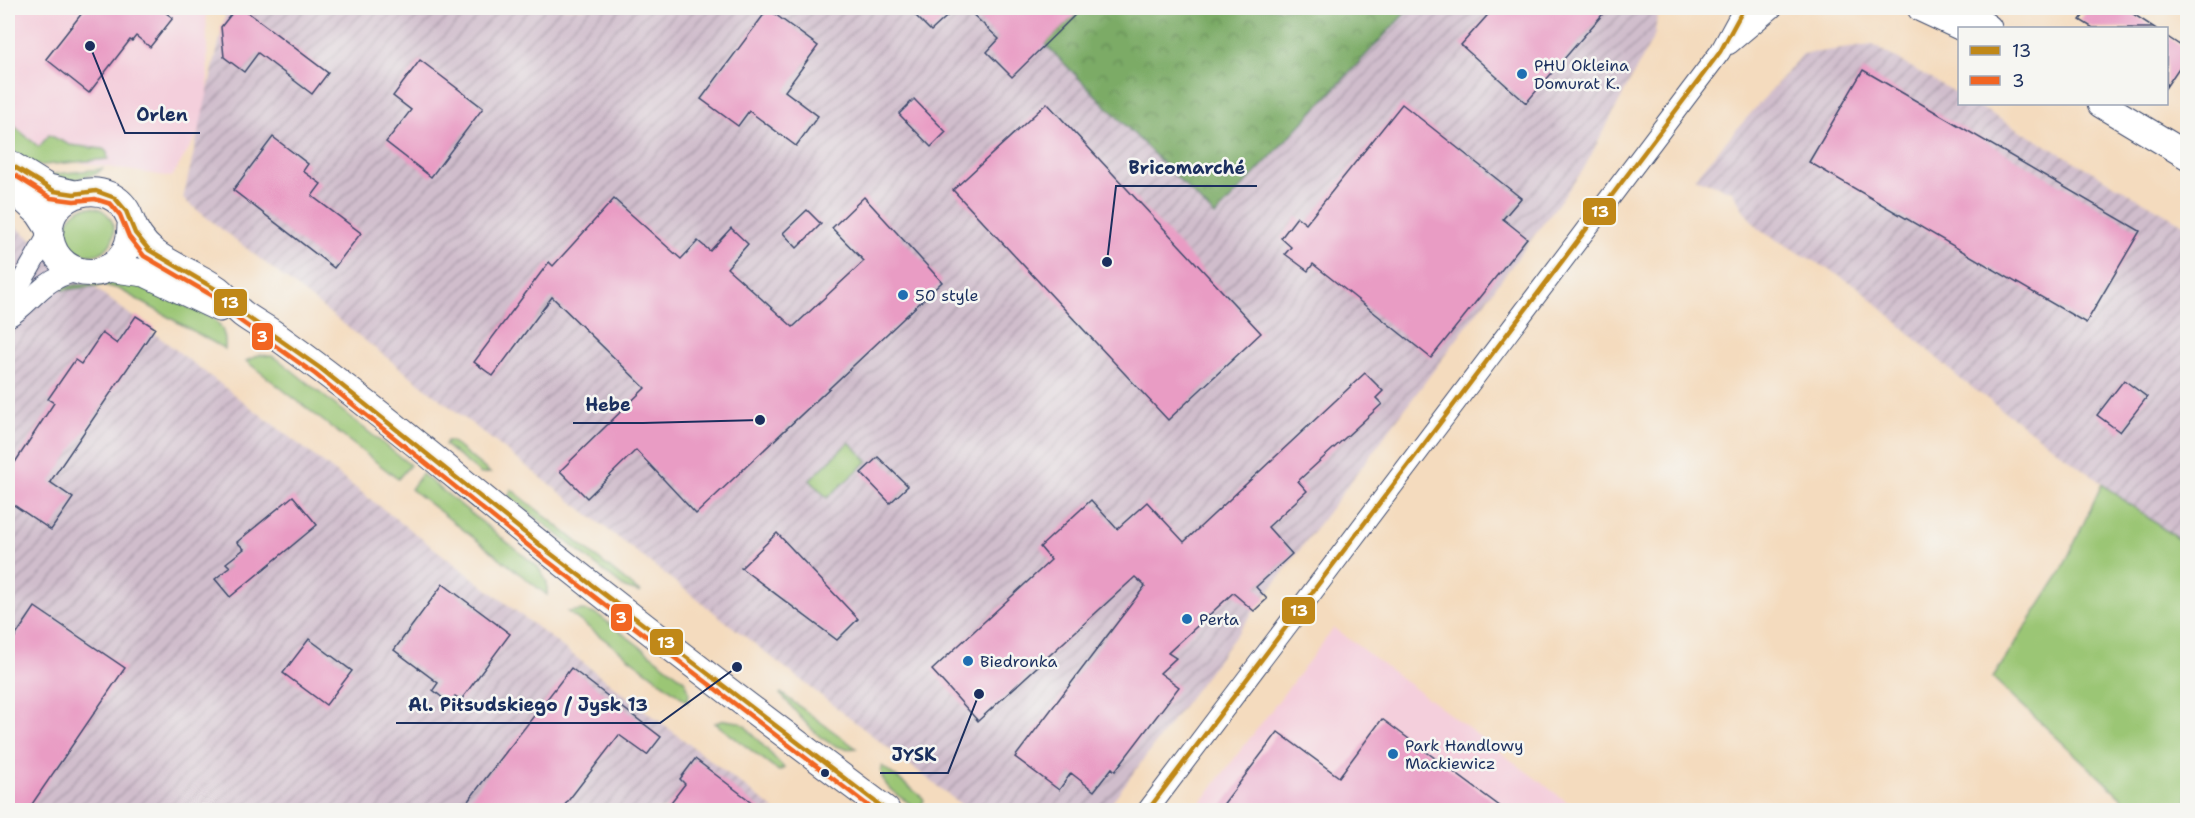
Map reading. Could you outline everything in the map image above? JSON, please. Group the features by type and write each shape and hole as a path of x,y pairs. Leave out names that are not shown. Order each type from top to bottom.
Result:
{"street":[{"path":"1148,810 1720,52 1744,8"},
{"path":"1720,52 1772,8"},
{"path":"1921,8 1962,27"},
{"path":"1959,8 1987,27"},
{"path":"2103,105 2187,156"},
{"path":"8,163 48,188 74,194 88,191 106,194 123,206 131,225 143,245 149,250 217,290 243,314 320,368 550,553 886,810"},
{"path":"8,185 39,213 50,231 56,253 68,265 80,271"},
{"path":"8,303 50,231 53,214 74,194"},
{"path":"8,317 46,285 65,275 80,271 96,272 119,261 129,247 131,225"},
{"path":"108,268 145,273 212,306 243,314"}],"shaded area":[{"path":"8,8 206,8 209,115 172,177 30,155 8,137"},
{"path":"227,8 1658,8 1655,34 1583,170 1108,807 1104,810 968,810 183,199"},
{"path":"1873,45 1958,94 1958,105 1976,105 2187,226 2187,546 1959,378 1857,286 1761,231 1746,214 1732,191 1694,178 1803,54"},
{"path":"8,221 775,810 8,810"},
{"path":"1334,628 1578,810 1195,810"}],"green space":[{"path":"1082,8 1410,8 1215,216 1045,44"},
{"path":"8,121 39,147 49,135 70,145 103,149 107,152 108,159 33,166 8,149"},
{"path":"102,169 96,174 68,181 47,175"},
{"path":"85,207 95,207 107,214 114,226 114,236 107,248 95,255 85,255 70,244 66,236 66,226 77,211"},
{"path":"129,280 213,318 223,332 225,349 119,289 104,285 63,290 60,287"},
{"path":"259,355 272,356 279,360 410,465 398,479 246,361"},
{"path":"447,441 451,441 490,473 481,474 445,445"},
{"path":"849,442 868,461 827,498 810,480"},
{"path":"422,474 538,567 547,582 547,595 411,489"},
{"path":"2102,484 2187,546 2187,810 2135,810 1993,678 2060,574"},
{"path":"511,489 641,593 625,588 509,496"},
{"path":"583,610 598,615 684,680 689,691 688,702 568,612"},
{"path":"781,693 856,748 833,745 823,739 813,731"},
{"path":"725,720 739,722 745,726 784,768 779,771 715,723"},
{"path":"882,766 923,798 924,801 917,808 887,786 881,773"}],"building":[{"path":"86,8 159,8 173,18 150,47 136,36 132,41 130,40 89,93 46,59"},
{"path":"236,8 242,8 328,73 312,94 258,53 244,72 224,57 221,27"},
{"path":"908,8 956,8 931,31"},
{"path":"966,8 1082,8 1012,77 987,52 999,39"},
{"name":"PHU Okleina Domurat K.","path":"1494,8 1608,8 1526,103 1461,45"},
{"path":"2089,8 2124,8 2153,27 2091,27 2080,20"},
{"path":"768,9 818,46 785,91 818,116 796,146 749,111 738,126 701,99"},
{"path":"2168,37 2187,50 2187,56 2168,84"},
{"path":"420,60 483,108 431,177 386,142 411,110 393,96"},
{"path":"1863,70 2140,231 2086,323 1809,162"},
{"path":"914,99 946,132 931,147 899,114"},
{"path":"1047,103 1261,333 1168,420 953,190"},
{"path":"1402,104 1521,198 1503,219 1527,238 1431,358 1313,264 1308,271 1285,254 1291,247 1281,238 1297,217 1306,224"},
{"path":"273,137 308,164 303,171 321,184 312,196 361,233 334,268 233,190"},
{"path":"864,197 942,282 696,514 636,450 587,498 560,471 645,388 552,297 493,376 474,362 549,262 553,266 614,199 681,259 698,241 710,251 731,228 748,244 727,268 793,327 864,261 832,228"},
{"path":"807,210 821,224 797,248 783,233"},
{"path":"136,316 155,328 50,482 73,498 51,530 8,501 8,473 54,403 48,399 75,360 81,364 102,333 117,344"},
{"path":"1365,373 1383,391 1376,398 1382,404 1298,481 1307,491 1268,527 1292,554 1256,587 1267,599 1254,611 1233,593 1168,653 1176,658 1160,673 1179,687 1115,771 1112,768 1094,791 1071,773 1059,790 1015,757 1145,586 1135,577 978,721 932,670 1051,560 1040,547 1091,500 1117,529 1147,502 1184,542"},
{"path":"2124,380 2147,397 2120,432 2097,415"},
{"path":"878,457 908,486 890,503 861,473"},
{"path":"293,496 317,525 230,597 215,579 230,567 226,563 244,549 237,542"},
{"path":"777,533 858,619 837,640 741,568"},
{"path":"443,584 510,634 461,700 455,696 449,703 433,690 438,683 394,650"},
{"path":"35,607 125,668 28,810 8,810 8,647"},
{"path":"309,639 352,671 326,705 283,673"},
{"path":"571,668 661,737 647,755 619,735 561,810 461,810"},
{"name":"Park Handlowy Mackiewicz","path":"1382,719 1505,810 1219,810 1278,732 1339,777"},
{"path":"695,759 762,810 665,810 685,784 680,779"}],"transit line":[{"name":"13","path":"1148,810 1720,52 1744,8"},
{"name":"13","path":"8,163 54,191 74,194 96,191 115,198 126,211 135,233 149,250 217,290 243,314 320,368 550,553 886,810"},
{"name":"3","path":"8,171 51,198 74,201 95,199 111,204 120,215 129,237 144,256 213,296 239,320 315,374 545,559 874,810"}],"place":[{"name":"Orlen","path":"90,46"},
{"name":"PHU Okleina Domurat K.","path":"1522,74"},
{"name":"Bricomarché","path":"1107,262"},
{"name":"50 style","path":"903,295"},
{"name":"Hebe","path":"760,420"},
{"name":"Perła","path":"1187,619"},
{"name":"Biedronka","path":"968,661"},
{"name":"Al. Piłsudskiego / Jysk 13","path":"737,667"},
{"name":"JYSK","path":"979,694"},
{"name":"Park Handlowy Mackiewicz","path":"1393,754"}]}
